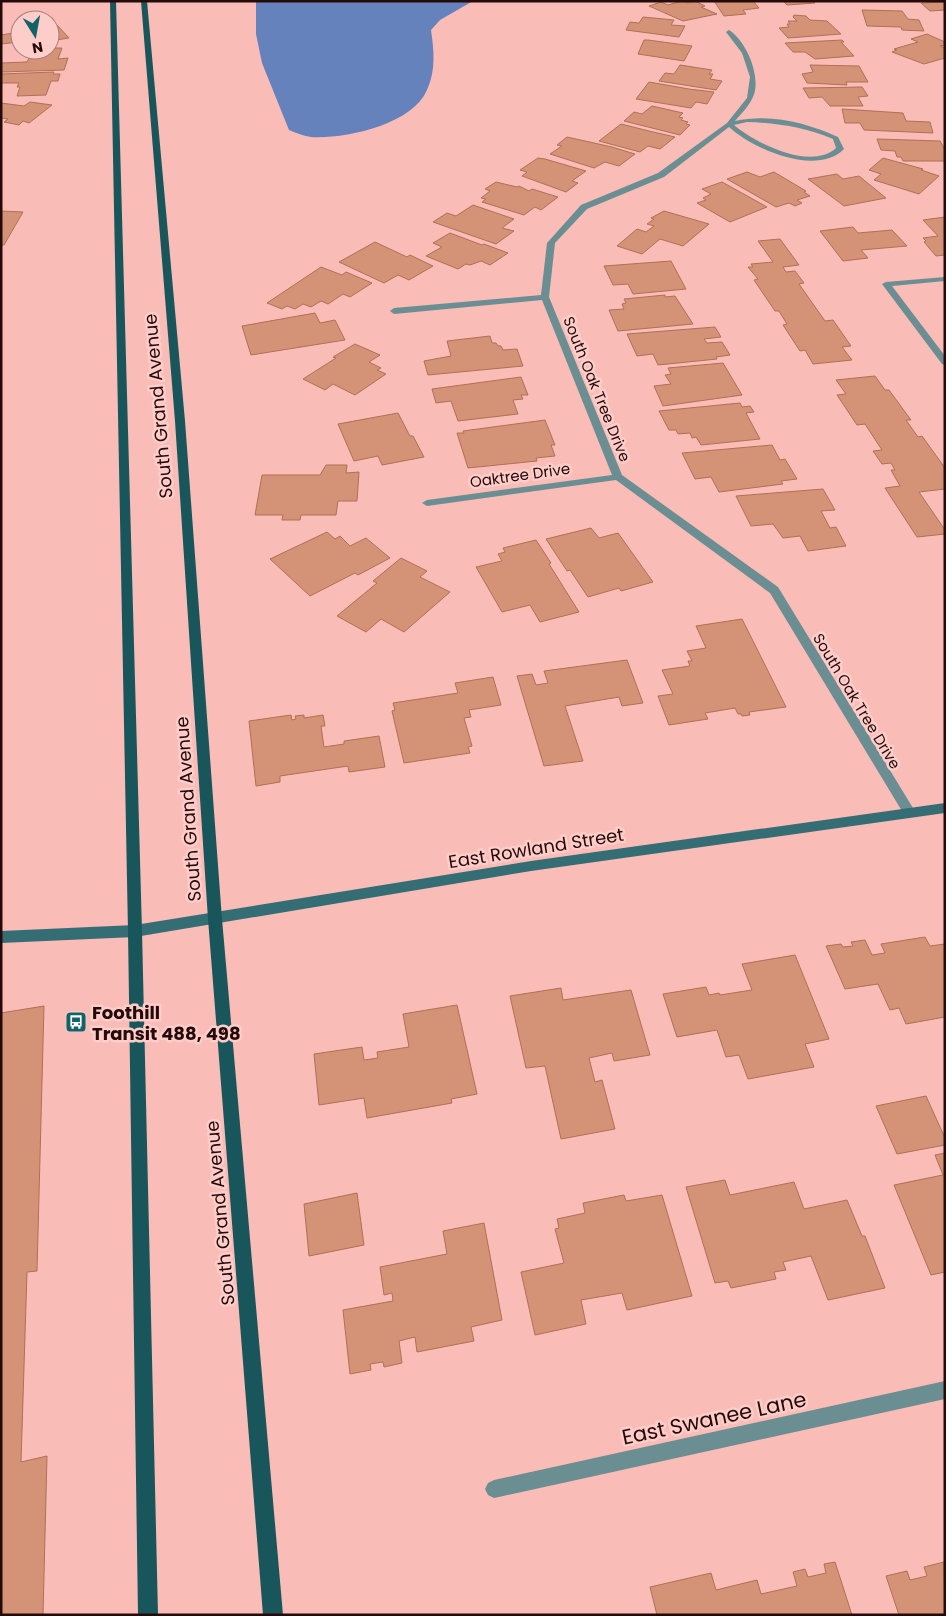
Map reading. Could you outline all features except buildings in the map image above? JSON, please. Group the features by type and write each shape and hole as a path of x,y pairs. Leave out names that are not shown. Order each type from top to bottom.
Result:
{"main road":[{"name":"South Grand Avenue","path":"113,1 135,931 148,1615"},
{"name":"South Grand Avenue","path":"144,1 180,421 215,919 273,1615"},
{"name":"East Rowland Street","path":"1,937 135,931 531,866 945,808"}],"street":[{"name":"South Oak Tree Drive","path":"729,32 745,53 753,77 750,98 729,124 661,175 584,207 551,242 545,297 618,477 774,590 909,812"},
{"path":"747,120 801,125 822,131 836,138 840,149 832,156 812,158 781,153 756,144 740,135 729,124 747,120"},
{"path":"945,278 886,284 945,362"},
{"path":"394,311 545,297"},
{"name":"Oaktree Drive","path":"427,503 618,477"},
{"name":"East Swanee Lane","path":"494,1489 945,1390"}],"water":[{"path":"256,1 473,1 440,20 431,30 434,60 432,75 427,90 419,102 393,121 376,127 341,135 311,137 289,130 262,63 256,34"}],"place":[{"name":"Foothill Transit 488, 498","path":"76,1022"}]}
